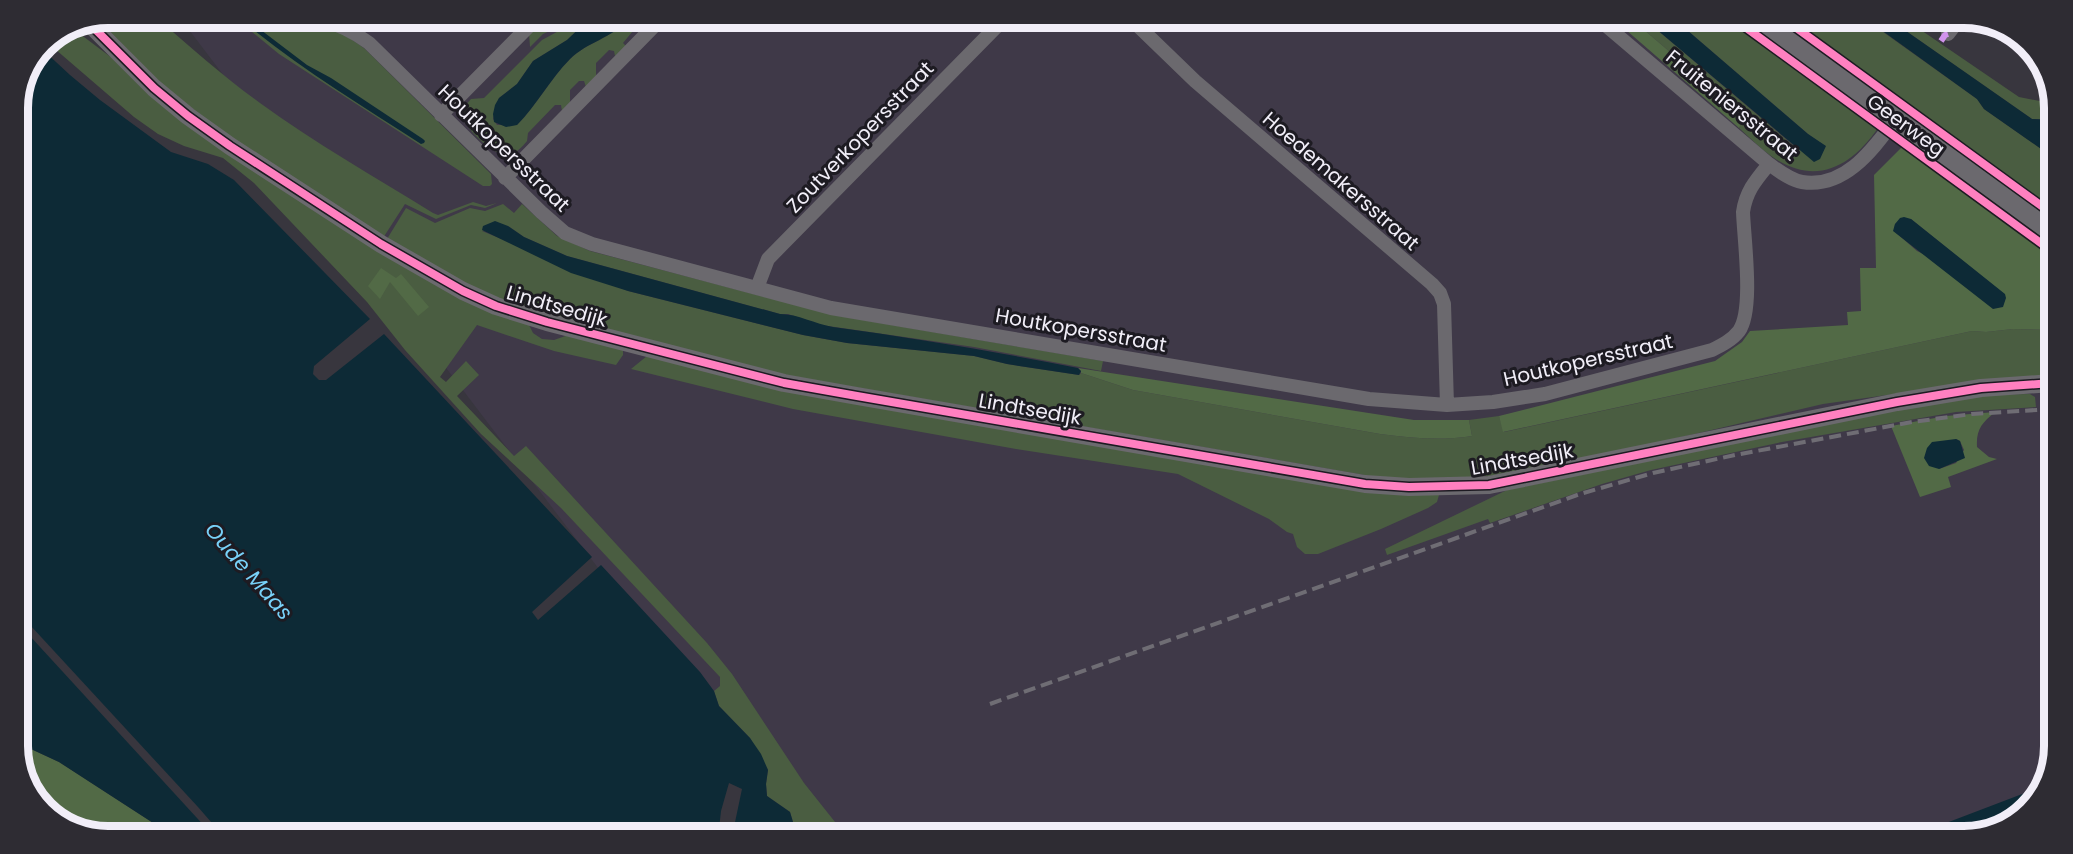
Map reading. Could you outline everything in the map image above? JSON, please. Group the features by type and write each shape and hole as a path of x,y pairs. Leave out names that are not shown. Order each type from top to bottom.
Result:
{"main road":[{"name":"Geerweg","path":"1771,28 2044,227"}],"street":[{"name":"Houtkopersstraat","path":"345,28 369,43 505,178 565,233 592,244 831,308 1369,399 1447,405 1493,402 1545,393 1712,350 1728,341 1738,333 1744,322 1747,306 1743,212 1745,198 1751,185 1769,164"},
{"path":"441,115 527,28"},
{"path":"505,178 652,28"},
{"name":"Zoutverkopersstraat","path":"757,288 768,259 995,28"},
{"name":"Hoedemakersstraat","path":"1140,28 1195,81 1440,293 1444,304 1447,405"},
{"name":"Fruiteniersstraat","path":"1609,28 1769,164 1801,182 1836,178 1846,172 1864,158 1895,120"},
{"name":"Lindtsedijk","path":"96,30 132,68 188,116 230,146 372,238 463,291 496,306 548,322 772,380 837,393 1365,484 1446,487 1489,485 1897,402 1981,388 2044,383"}],"shaded area":[{"path":"188,28 1779,28 2044,221 2043,761 2038,776 2025,798 2000,817 1965,826 787,826 741,756"}],"green space":[{"path":"169,28 220,72 281,118 433,213 438,215 473,202 486,206 497,203 485,208 471,205 436,219 405,204 383,238 272,168 169,91 104,29"},
{"path":"247,28 327,28 350,39 365,49 491,174 492,184 483,186 279,54"},
{"path":"536,28 538,32 543,32 547,28 556,28 543,34 530,47 529,33"},
{"path":"564,28 580,28 567,40 533,61 517,84 499,98 493,119 497,125 517,125 563,67 584,48 619,28 635,28 623,43 626,46 615,56 614,51 609,50 596,63 596,77 586,87 584,81 579,81 570,90 570,103 562,111 561,105 555,105 528,133 527,141 519,150 508,155 496,152 469,128 463,116 464,109 471,99 484,98 542,40"},
{"path":"1624,28 1642,28 1724,98 1721,103 1743,121 1739,128"},
{"path":"1642,28 1655,28 1794,146 1825,146 1685,28 1744,28 1878,128 1856,153 1844,162 1817,171 1802,170 1771,156 1739,128 1743,121 1721,103 1724,98"},
{"path":"1801,28 1878,28 1977,99 1984,109 2044,151 2044,205"},
{"path":"1902,28 1918,28 2019,97 2044,102 2044,120 2032,119"},
{"path":"80,34 132,73 171,108 529,325 533,333 542,339 554,340 571,334 623,349 623,355 616,365 554,351 477,325 440,377 446,382 466,361 479,375 457,396 514,456 526,446 707,643 732,674 804,783 838,826 794,826 790,812 767,796 768,770 750,738 719,706 714,691 720,686 720,677 561,508 481,434 405,350 367,302 254,183 223,158 184,146 158,134 134,117 55,49"},
{"path":"1945,141 2044,212 2044,218 1942,145"},
{"path":"1902,147 2044,250 2044,330 1972,331 1503,432 1499,416 1715,361 1742,342 1750,331 1848,325 1847,312 1861,311 1860,268 1876,268 1874,175","holes":["1911,219 2004,294 1917,251 1894,231 1895,224"]},
{"path":"1935,157 2044,236 2044,241 1933,161"},
{"path":"503,204 514,213 522,204 557,236 590,251 834,315 1103,361 1101,371 974,347 821,325 788,314 780,314 567,256 524,237 508,226 482,231 628,291 803,335 847,343 974,356 1007,364 1079,375 1081,373 1133,390 1380,434 1415,438 1472,436 1469,420 1499,416 1504,432 1972,331 2044,330 2044,380 1958,385 1823,404 1626,450 1490,476 1418,480 1370,476 790,376 613,332 497,299 461,282 387,239 406,208 435,223 470,208 485,211"},
{"path":"381,268 396,278 401,274 429,307 418,316 390,282 380,299 368,286"},
{"path":"647,356 1439,495 1437,502 1428,508 1381,529 1318,554 1305,554 1297,547 1293,534 1269,519 1178,474 1016,449 793,409 631,369"},
{"path":"1078,368 1414,420 1469,420 1472,436 1426,438 1380,434 1133,390 1081,373"},
{"path":"2030,394 2035,397 2036,407 1956,412 1782,442 1651,470 1602,484 1490,523 1488,519 1387,555 1385,549 1507,490 1966,395"},
{"path":"1995,412 1981,427 1977,447 1989,457 1997,459 1948,477 1951,487 1920,497 1891,426 1946,416","holes":["1956,439 1960,441 1964,450 1956,463 1939,469"]},
{"path":"29,748 59,762 158,826 108,826 93,824 68,815 42,790 33,771"}],"water":[{"path":"251,28 258,28 307,65 331,78 423,139 424,143 421,144 328,84"},
{"path":"580,28 619,28 584,48 570,59 517,125 506,127 494,122 493,114 499,98 517,84 533,61 567,40"},
{"path":"1655,28 1685,28 1808,134 1826,146 1820,159 1814,162"},
{"path":"1879,28 1902,28 2032,119 2044,120 2044,151 1984,109 1977,99"},
{"name":"Oude Maas","path":"49,56 100,100 171,152 208,164 234,180 370,319 314,366 313,374 319,380 326,380 384,334 592,557 532,612 538,620 601,565 700,672 714,691 719,706 750,738 768,770 767,796 790,812 794,826 734,826 742,789 729,783 719,826 158,826 59,762 29,748 29,103 35,78"},
{"path":"1904,217 1911,219 2005,294 2003,307 1993,309 1893,231 1895,224"},
{"path":"495,221 567,256 780,314 833,327 987,351 1078,368 1081,371 1079,375 1007,364 974,356 847,343 803,335 628,291 571,273 482,230 483,226"},
{"path":"1956,439 1960,441 1965,458 1939,469 1929,466 1924,458 1932,442"},
{"path":"2030,791 2009,812 1990,821 1965,826 1938,826"}],"pier":[{"path":"29,624 215,826 204,826 29,635"}],"railway":[{"path":"990,704 1580,494 1653,473 1735,455 1912,422 1972,414 2044,410"}],"marked path":[{"path":"1941,41 1948,34"}],"cycle path":[{"path":"1746,28 2044,245"},
{"path":"1797,28 2044,208"},
{"path":"96,30 154,88 230,146 381,244 463,291 496,306 547,322 784,383 1365,484 1409,487 1489,485 1897,402 1981,388 2044,384"}]}
